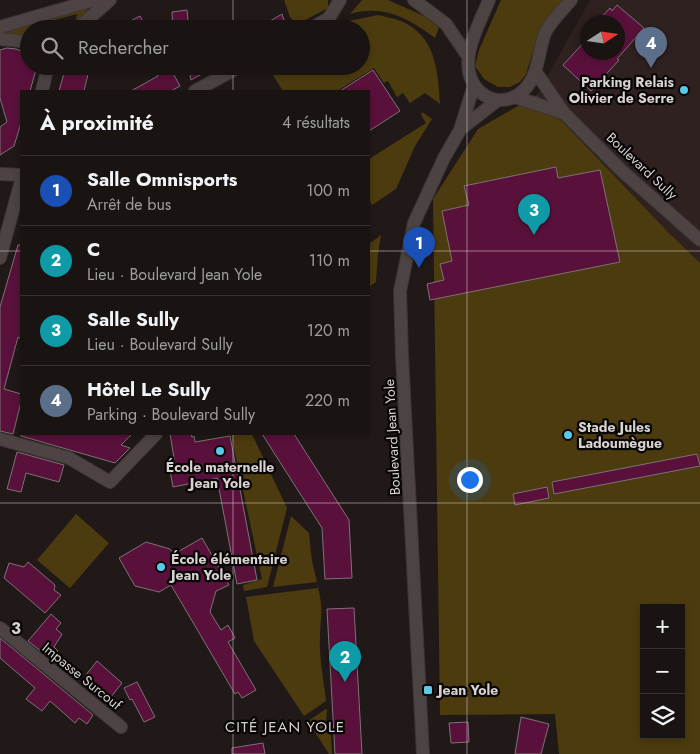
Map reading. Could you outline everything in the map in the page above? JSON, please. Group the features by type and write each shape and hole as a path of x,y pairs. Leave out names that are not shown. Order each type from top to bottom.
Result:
{"main road":[{"path":"24,20 94,0"},
{"path":"88,20 110,0"},
{"path":"326,20 329,18 340,0"},
{"path":"414,0 446,24 467,55"},
{"path":"489,0 467,55 467,68 474,85 484,95 498,100 515,97 528,86 535,71 546,32 571,0"},
{"path":"0,27 20,21"},
{"path":"0,39 20,41"},
{"name":"Boulevard Sully","path":"535,71 564,112 621,170 700,240"},
{"path":"42,90 46,75"},
{"path":"197,90 224,75"},
{"name":"Boulevard Jean Yole","path":"423,754 400,292 407,254 418,213 444,158 460,130 474,85"},
{"name":"Boulevard Sully","path":"515,97 564,112"},
{"name":"Boulevard Jean Yole","path":"460,130 498,100"},
{"path":"0,174 20,175"},
{"path":"0,258 20,184"},
{"path":"0,439 69,458 110,482 155,435"},
{"name":"Impasse Surcouf","path":"0,628 121,728"}],"shaded area":[{"path":"284,0 328,0 328,8 305,20 292,20"},
{"path":"362,0 388,0 424,16 439,27 435,38 415,24 395,15 373,11 350,14"},
{"path":"501,0 566,0 535,45 526,74 520,82 510,87 498,87 484,79 475,66 479,50"},
{"path":"590,0 700,0 700,263 537,95 580,18 580,60 625,60 625,15 582,15"},
{"path":"84,9 87,9 90,14 82,20 76,20 77,14 55,20 47,20"},
{"path":"378,15 401,21 422,36 433,56 436,67 440,104 425,93 410,103 403,93 397,97 388,81 384,83 374,68 370,70 370,20 354,20"},
{"path":"20,28 20,38 5,36 3,33"},
{"path":"273,75 363,75 339,90 282,90"},
{"name":"Stade Jules Ladoumègue","path":"537,95 700,263 700,754 559,754 555,714 440,715 433,199 478,129"},
{"path":"422,112 432,119 415,146 396,189 372,205 370,201 370,158 426,123 421,115"},
{"path":"381,235 376,282 370,286 370,243"},
{"path":"231,435 252,435 287,508 267,587 244,591 243,585 262,579"},
{"path":"76,514 109,543 70,588 37,560"},
{"path":"291,516 309,533 312,561 317,582 273,587"},
{"path":"318,588 321,608 320,654 326,701 304,716 254,641 246,597"},
{"path":"326,709 326,721 331,736 332,754 329,754 308,721"}],"building":[{"path":"617,5 644,28 625,50 625,15 604,15 610,8 612,11"},
{"path":"187,10 188,20 172,20 172,12"},
{"path":"282,14 284,20 272,20"},
{"path":"140,16 142,20 132,20"},
{"path":"580,47 580,60 619,60 591,91 563,65"},
{"path":"7,48 20,51 20,75 34,75 30,90 20,90 20,126 14,146 0,155 0,127 7,122 0,98 0,50"},
{"path":"373,70 400,111 370,130 370,90 342,90 365,75 370,75 370,72"},
{"path":"63,75 88,75 84,90 59,90"},
{"path":"174,75 180,86 173,90 133,90 158,76"},
{"path":"190,75 200,75 191,80"},
{"path":"556,167 558,178 600,170 620,262 430,300 427,284 444,280 440,264 452,261 442,211 469,205 464,186"},
{"path":"18,245 20,245 20,338 18,337 4,389 20,394 20,406 13,434 0,431 0,307"},
{"path":"131,435 121,445 130,448 115,463 21,436"},
{"path":"170,435 191,435 192,437 194,436 195,442 230,436 257,580 237,584 217,478 173,487 170,471 176,470"},
{"path":"263,435 295,435 349,520 352,578 325,579 322,528"},
{"path":"17,452 64,465 59,482 26,473 21,492 7,489"},
{"path":"697,454 700,466 554,494 552,482"},
{"path":"547,487 549,498 515,505 513,494"},
{"path":"202,538 229,585 216,591 210,612 221,630 228,625 235,638 228,642 256,690 242,698 238,692 235,694 171,585 159,592 135,586 119,558 146,542 170,549 174,554"},
{"path":"28,562 55,585 54,590 61,595 45,613 4,578 9,563 24,567"},
{"path":"354,608 362,754 335,754 327,609"},
{"path":"51,614 61,623 56,629 62,634 54,647 58,651 51,659 28,641"},
{"path":"0,638 93,715 87,724 79,718 75,723 50,701 42,711 26,699 35,688 0,658"},
{"path":"97,661 122,683 110,698 86,675"},
{"path":"137,682 155,717 144,722 124,688"},
{"path":"521,717 549,724 541,754 515,754"},
{"path":"468,722 469,742 451,743 449,723"},
{"path":"263,743 265,754 232,754 232,748"}],"place":[{"name":"Hôtel Le Sully","path":"651,68"},
{"name":"Parking Relais Olivier de Serre","path":"684,90"},
{"name":"Salle Sully","path":"534,235"},
{"name":"Salle Omnisports","path":"419,268"},
{"name":"Stade Jules Ladoumègue","path":"568,435"},
{"name":"École maternelle Jean Yole","path":"220,451"},
{"name":"École élémentaire Jean Yole","path":"161,567"},
{"name":"C","path":"345,682"},
{"name":"Jean Yole","path":"428,690"}],"district":[{"name":"CITÉ JEAN YOLE","path":"285,727"}]}
